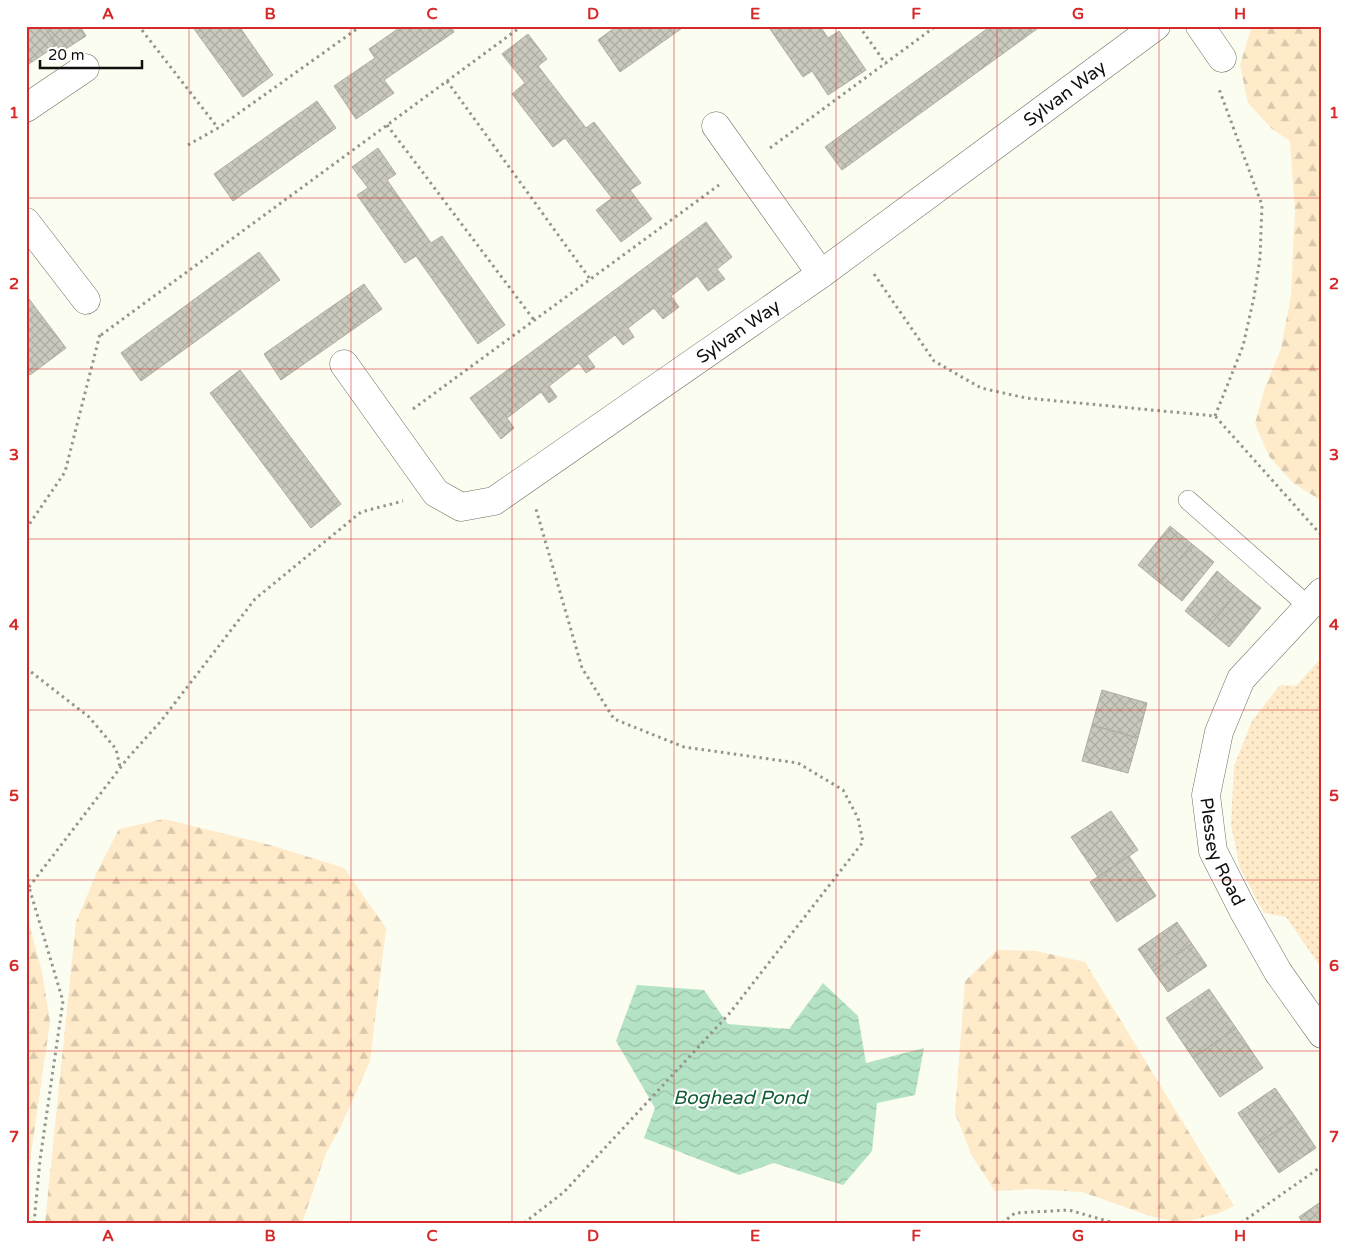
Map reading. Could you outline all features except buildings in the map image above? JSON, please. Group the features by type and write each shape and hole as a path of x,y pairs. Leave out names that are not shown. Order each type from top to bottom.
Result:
{"street":[{"name":"Sylvan Way","path":"344,364 436,493 461,507 494,501 821,274 1156,26"},
{"path":"1200,26 1222,58"},
{"path":"26,108 85,68"},
{"path":"716,126 821,274"},
{"path":"28,228 86,300"},
{"name":"Plessey Road","path":"1315,599 1241,679 1219,732 1206,795 1213,851 1278,972 1322,1034"}],"lane":[{"path":"1188,500 1315,599"}],"path":[{"path":"145,26 141,29 218,128"},
{"path":"188,145 218,128 361,26"},
{"path":"26,529 65,472 100,335 522,26"},
{"path":"859,26 886,64"},
{"path":"388,427 936,26"},
{"path":"1215,416 1243,346 1254,297 1260,258 1262,205 1217,82 1222,58"},
{"path":"447,81 590,279"},
{"path":"387,125 534,321"},
{"path":"856,248 934,361 982,388 1026,398 1215,416 1322,536"},
{"path":"524,1223 564,1192 729,1014 863,842 858,818 843,790 798,763 684,747 614,718 582,668 527,477"},
{"path":"28,886 120,767 161,722 255,599 361,512 436,493"},
{"path":"26,668 89,717 116,749 120,767"},
{"path":"26,866 28,886 63,1001 40,1160 34,1223"},
{"path":"1241,1223 1322,1166"},
{"path":"1002,1223 1015,1213 1069,1210 1114,1223"}],"green space":[{"path":"1252,26 1322,26 1322,501 1293,483 1269,456 1255,424 1265,387 1281,349 1291,295 1295,211 1290,141 1272,129 1248,103 1240,65"},
{"path":"1322,657 1322,969 1286,917 1264,913 1240,868 1231,825 1234,766 1252,721 1280,685 1296,686"},
{"path":"164,819 270,845 344,868 386,928 370,1061 341,1126 326,1153 302,1223 45,1223 76,922 97,872 119,829"},
{"path":"26,922 29,924 42,972 50,1022 26,1188"},
{"path":"997,950 1036,951 1085,962 1234,1206 1219,1213 1181,1223 1153,1217 1082,1192 1032,1189 995,1191 972,1156 955,1113 965,981"}],"water":[{"name":"Boghead Pond","path":"823,983 858,1016 866,1063 924,1048 915,1095 877,1103 872,1151 843,1185 774,1163 739,1175 644,1138 655,1108 616,1041 637,985 704,990 728,1024 789,1029"}]}
